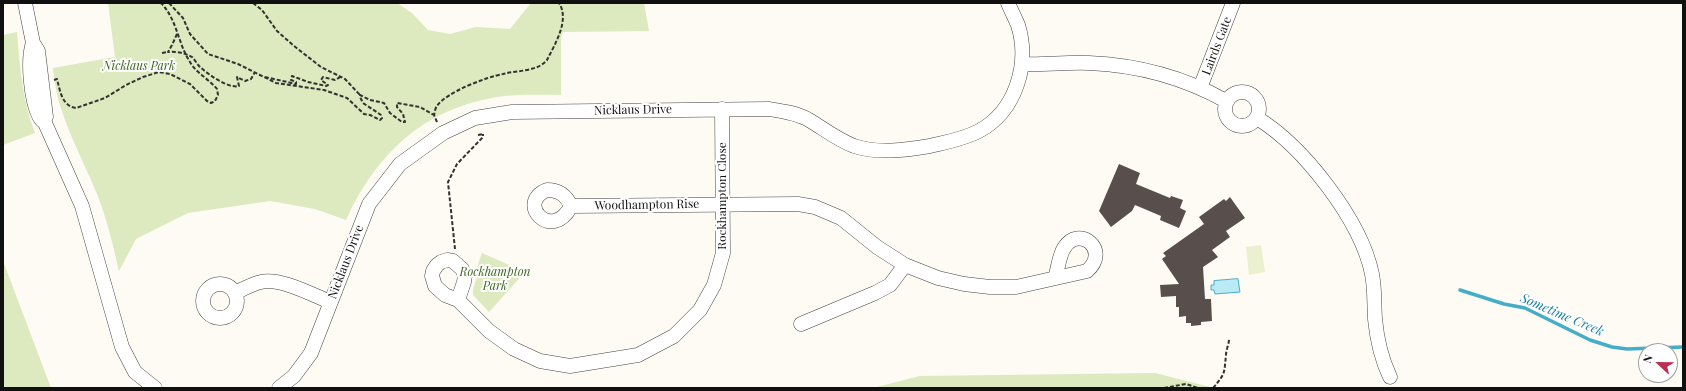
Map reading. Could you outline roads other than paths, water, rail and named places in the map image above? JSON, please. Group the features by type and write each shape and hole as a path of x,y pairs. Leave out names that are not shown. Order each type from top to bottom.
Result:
{"street":[{"path":"24,3 33,43 38,51 46,111 46,123 82,206 122,347 136,372 155,388"},
{"name":"Nicklaus Drive","path":"280,388 294,376 311,353 369,204 400,164 443,133 475,118 512,112 769,109 788,112 808,119 834,136 855,146 881,150 914,149 957,140 980,130 997,118 1008,103 1018,83 1022,64 1022,44 1018,24 1008,3"},
{"name":"Lairds Gate","path":"1200,88 1233,3"},
{"path":"1022,64 1088,63 1129,66 1200,88 1226,101"},
{"path":"1241,91 1250,93 1257,100 1259,109 1256,118 1250,124 1242,126 1233,124 1227,118 1224,110 1226,101 1232,94 1241,91"},
{"name":"Rockhampton Close","path":"458,300 489,331 514,349 540,361 570,366 638,355 674,336 700,310 714,285 723,253 724,204 722,109"},
{"path":"1256,118 1266,124 1302,156 1335,198 1352,226 1364,250 1372,274 1377,339 1382,360 1390,377"},
{"name":"Woodhampton Rise","path":"571,206 798,204 815,207 830,212 841,218 877,247 905,265 938,278 964,284 990,287 1016,287 1055,278"},
{"path":"801,324 875,293 890,285 905,265"},
{"path":"235,293 269,280 282,283 330,302"}],"water":[{"path":"1238,279 1240,292 1215,294 1214,290 1211,290 1211,285 1214,285 1214,281"}],"waterway":[{"name":"Sometime Creek","path":"1460,290 1504,304 1525,308 1590,340 1612,347 1627,349 1683,347"}],"park label":[{"name":"Nicklaus Park","path":"139,66"},
{"name":"Rockhampton Park","path":"495,279"}]}
